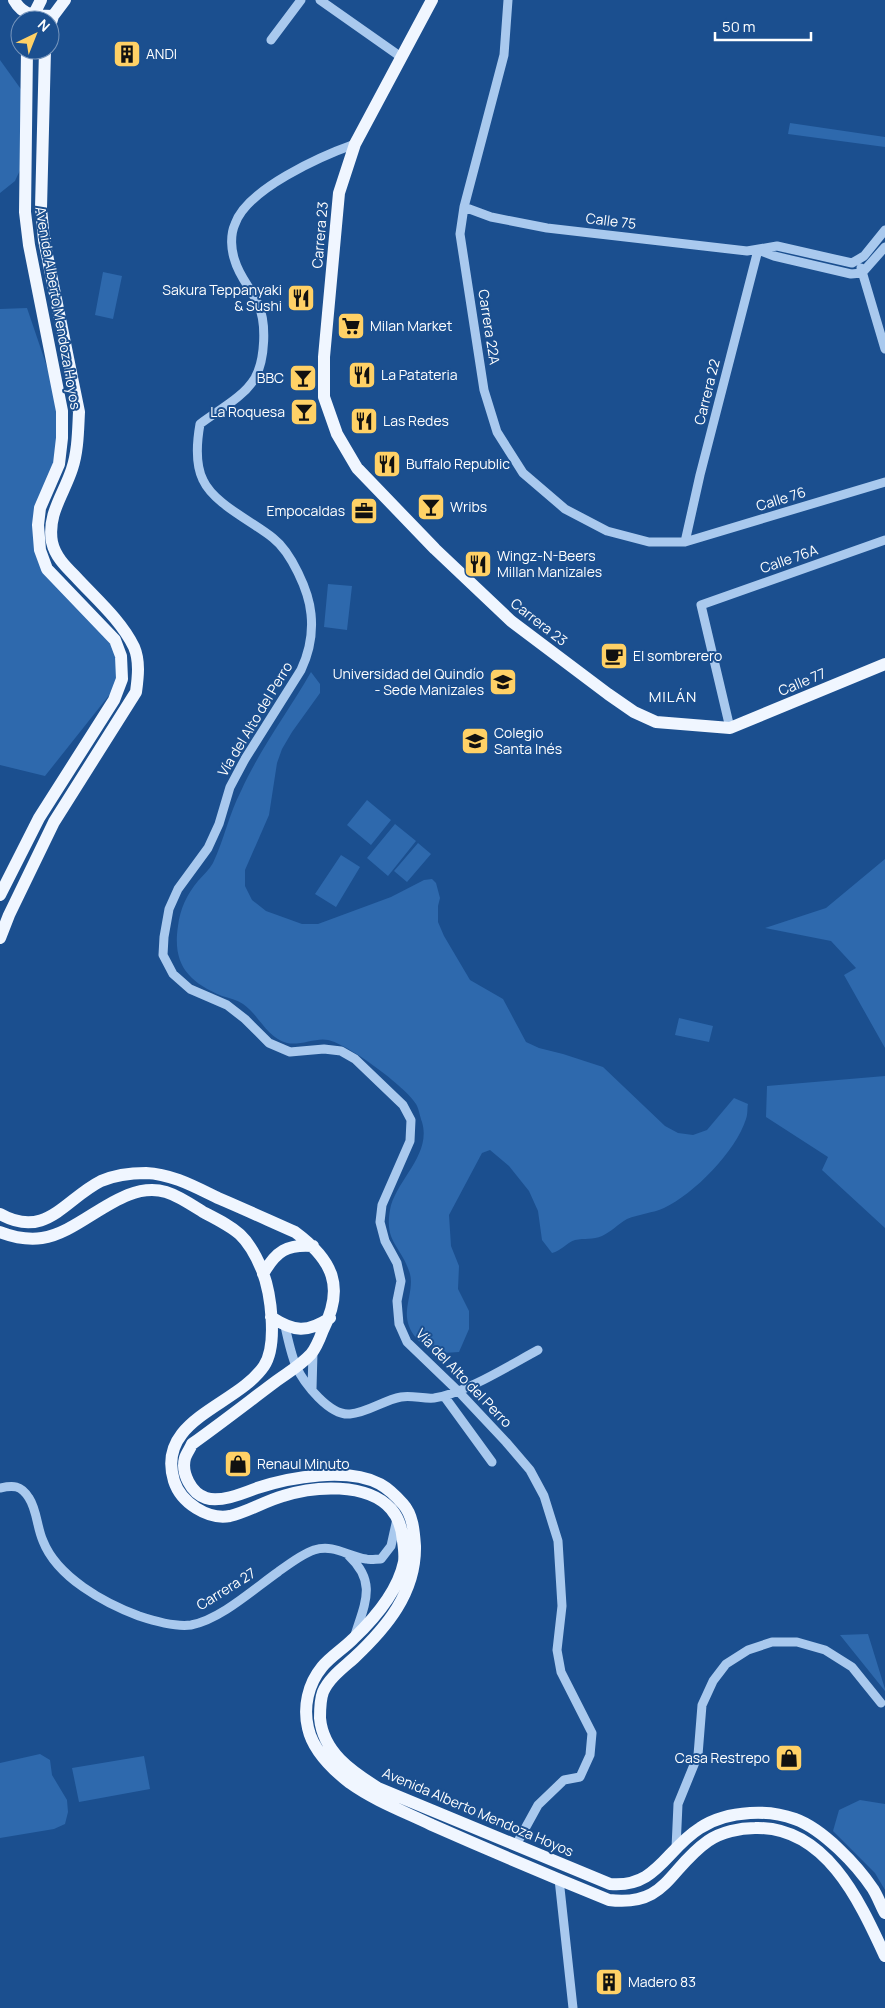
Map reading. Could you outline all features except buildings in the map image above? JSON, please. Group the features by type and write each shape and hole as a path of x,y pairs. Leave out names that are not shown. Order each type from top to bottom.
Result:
{"main road":[{"name":"Carrera 23","path":"432,0 355,144 339,193 324,357 324,398 336,434 357,468 429,543 511,621 608,694 634,712 656,722 730,728"},
{"name":"Avenida Alberto Mendoza Hoyos","path":"0,895 39,818 114,700 122,679 121,656 115,640 47,569 40,550 38,525 40,508 59,464 62,438 62,411 25,212 27,60"},
{"name":"Avenida Alberto Mendoza Hoyos","path":"0,938 9,915 54,822 136,692 139,670 134,648 120,625 60,561 53,544 51,528 54,511 72,469 78,434 79,412 44,240 41,208 45,60"},
{"name":"Calle 77","path":"730,728 885,664"},
{"name":"Avenida Alberto Mendoza Hoyos","path":"0,1214 7,1218 28,1223 50,1218 102,1181 121,1175 154,1174 169,1176 295,1232 313,1246 326,1262 332,1280 335,1300 330,1318 313,1352 297,1368 192,1444 185,1458 185,1475 193,1489 207,1498 227,1498 267,1485 304,1477 343,1476 379,1484 395,1495 407,1508 414,1529 415,1560 403,1600 383,1627 332,1679 323,1692 320,1708 321,1728 327,1743 339,1759 357,1775 378,1788 610,1884 625,1885 648,1877 676,1848 699,1828 718,1818 739,1813 763,1812 797,1819 814,1829 830,1842 862,1873 885,1913"},
{"name":"Avenida Alberto Mendoza Hoyos","path":"0,1232 24,1238 43,1238 61,1232 129,1194 150,1190 167,1192 237,1230 251,1245 264,1274 271,1317 271,1352 264,1366 252,1379 196,1419 182,1434 174,1448 171,1465 175,1485 188,1502 215,1517 232,1516 282,1496 309,1490 340,1488 378,1498 389,1507 397,1518 402,1531 405,1558 401,1571 381,1607 355,1637 321,1668 311,1685 305,1706 308,1730 317,1749 330,1766 353,1785 375,1799 505,1858 609,1900 624,1902 641,1900 664,1886 686,1860 709,1840 726,1833 746,1828 764,1828 792,1834 827,1860 846,1882 860,1902 885,1956"},
{"path":"264,1274 271,1260 283,1250 298,1245 313,1246"},
{"path":"271,1317 285,1326 300,1330 316,1327 330,1318"}],"street":[{"path":"271,40 301,0"},
{"path":"320,0 401,57"},
{"name":"Carrera 22A","path":"508,0 504,55 464,207 460,234 484,390 497,432 522,473 565,509 607,531 649,542 685,542"},
{"name":"Vía del Alto del Perro","path":"355,144 327,153 263,190 246,205 235,224 232,241 235,262 259,306 264,331 263,351 256,377 246,391 200,424 198,461 203,480 214,496 275,539 289,556 302,583 311,614 308,654 301,670 245,759 230,787 219,824 208,848 178,889 169,909 163,955 173,974 190,989 227,1005 269,1042 290,1052 324,1049 341,1051 355,1059 403,1105 411,1120 410,1141 382,1205 380,1222 385,1241 398,1263 401,1280 397,1301 399,1324 406,1342 459,1392 530,1470 544,1496 558,1541 562,1606 557,1650 562,1672 592,1733 590,1755 580,1777 564,1780 538,1805 516,1845"},
{"name":"Calle 75","path":"464,207 491,217 547,228 747,251 777,246 852,263 858,261"},
{"path":"885,230 858,261 885,349"},
{"path":"862,272 885,247"},
{"name":"Calle 75","path":"758,250 774,256 851,274 862,272"},
{"name":"Carrera 22","path":"685,542 700,475 758,250"},
{"name":"Calle 76","path":"685,542 885,482"},
{"name":"Calle 76A","path":"730,728 701,605 885,540"},
{"path":"285,1326 297,1368 312,1390 332,1410 341,1414 353,1414 392,1398 410,1395 433,1398 459,1392 538,1350"},
{"path":"312,1390 313,1352"},
{"path":"444,1396 492,1462"},
{"name":"Carrera 27","path":"0,1488 11,1485 21,1488 30,1498 43,1542 53,1561 70,1577 93,1594 116,1605 140,1616 170,1624 191,1625 210,1618 314,1550 331,1548 366,1559 381,1558 391,1546 397,1518"},
{"path":"345,1552 359,1565 366,1580 368,1592 355,1637"},
{"path":"676,1848 678,1804 698,1755 702,1705 713,1681 726,1664 748,1650 772,1642 797,1642 825,1650 852,1667 881,1703"},
{"path":"559,1880 573,2008"}],"shaded area":[{"path":"0,60 23,92 26,157 15,181 0,193"},
{"path":"790,123 885,137 885,147 788,134"},
{"path":"103,272 122,276 113,319 95,315"},
{"path":"27,308 62,411 62,438 40,508 47,569 115,640 122,679 45,776 0,765 0,309"},
{"path":"328,584 352,586 347,630 324,627"},
{"path":"311,672 320,684 320,693 282,749 277,763 269,815 245,870 245,886 252,900 266,911 302,924 318,924 391,897 424,880 432,879 436,883 440,898 438,922 444,936 470,980 503,999 526,1042 539,1048 603,1067 665,1126 678,1133 693,1135 707,1130 734,1098 748,1104 746,1119 741,1131 724,1158 688,1193 664,1208 627,1219 602,1236 575,1240 552,1253 542,1240 538,1211 529,1191 509,1166 490,1150 482,1153 449,1215 451,1246 459,1266 458,1289 469,1311 469,1329 459,1352 436,1352 418,1341 414,1336 407,1317 411,1278 407,1265 389,1230 390,1210 393,1199 412,1168 422,1146 424,1134 416,1104 389,1077 349,1049 337,1043 324,1039 292,1044 280,1040 243,1004 200,985 185,970 178,951 178,926 180,914 187,896 213,863 233,809 249,775 265,745"},
{"path":"367,800 391,820 371,845 347,825"},
{"path":"395,824 416,841 388,876 367,858"},
{"path":"418,843 431,854 407,882 394,871"},
{"path":"341,855 360,867 336,907 315,894"},
{"path":"885,859 885,1048 844,975 856,968 831,941 765,928 826,908"},
{"path":"679,1018 713,1026 709,1042 675,1035"},
{"path":"885,1076 885,1228 822,1170 828,1157 766,1117 767,1086"},
{"path":"868,1634 885,1689 885,1691 840,1635"},
{"path":"40,1754 50,1760 52,1775 67,1800 68,1812 65,1824 54,1829 0,1838 0,1763"},
{"path":"144,1756 150,1789 79,1802 72,1768"},
{"path":"860,1800 885,1804 885,1890 875,1873 833,1831 839,1810"}],"place":[{"name":"ANDI","path":"127,54"},
{"name":"Sakura Teppanyaki & Sushi","path":"301,298"},
{"name":"Milan Market","path":"351,326"},
{"name":"La Patateria","path":"362,375"},
{"name":"BBC","path":"303,378"},
{"name":"La Roquesa","path":"304,412"},
{"name":"Las Redes","path":"364,421"},
{"name":"Buffalo Republic","path":"387,464"},
{"name":"Wribs","path":"431,507"},
{"name":"Empocaldas","path":"364,511"},
{"name":"Wingz-N-Beers Millan Manizales","path":"478,564"},
{"name":"El sombrerero","path":"614,656"},
{"name":"Universidad del Quindío - Sede Manizales","path":"503,682"},
{"name":"Colegio Santa Inés","path":"475,741"},
{"name":"Renaul Minuto","path":"238,1464"},
{"name":"Casa Restrepo","path":"789,1758"},
{"name":"Madero 83","path":"609,1982"}],"district":[{"name":"MILÁN","path":"673,697"}]}
